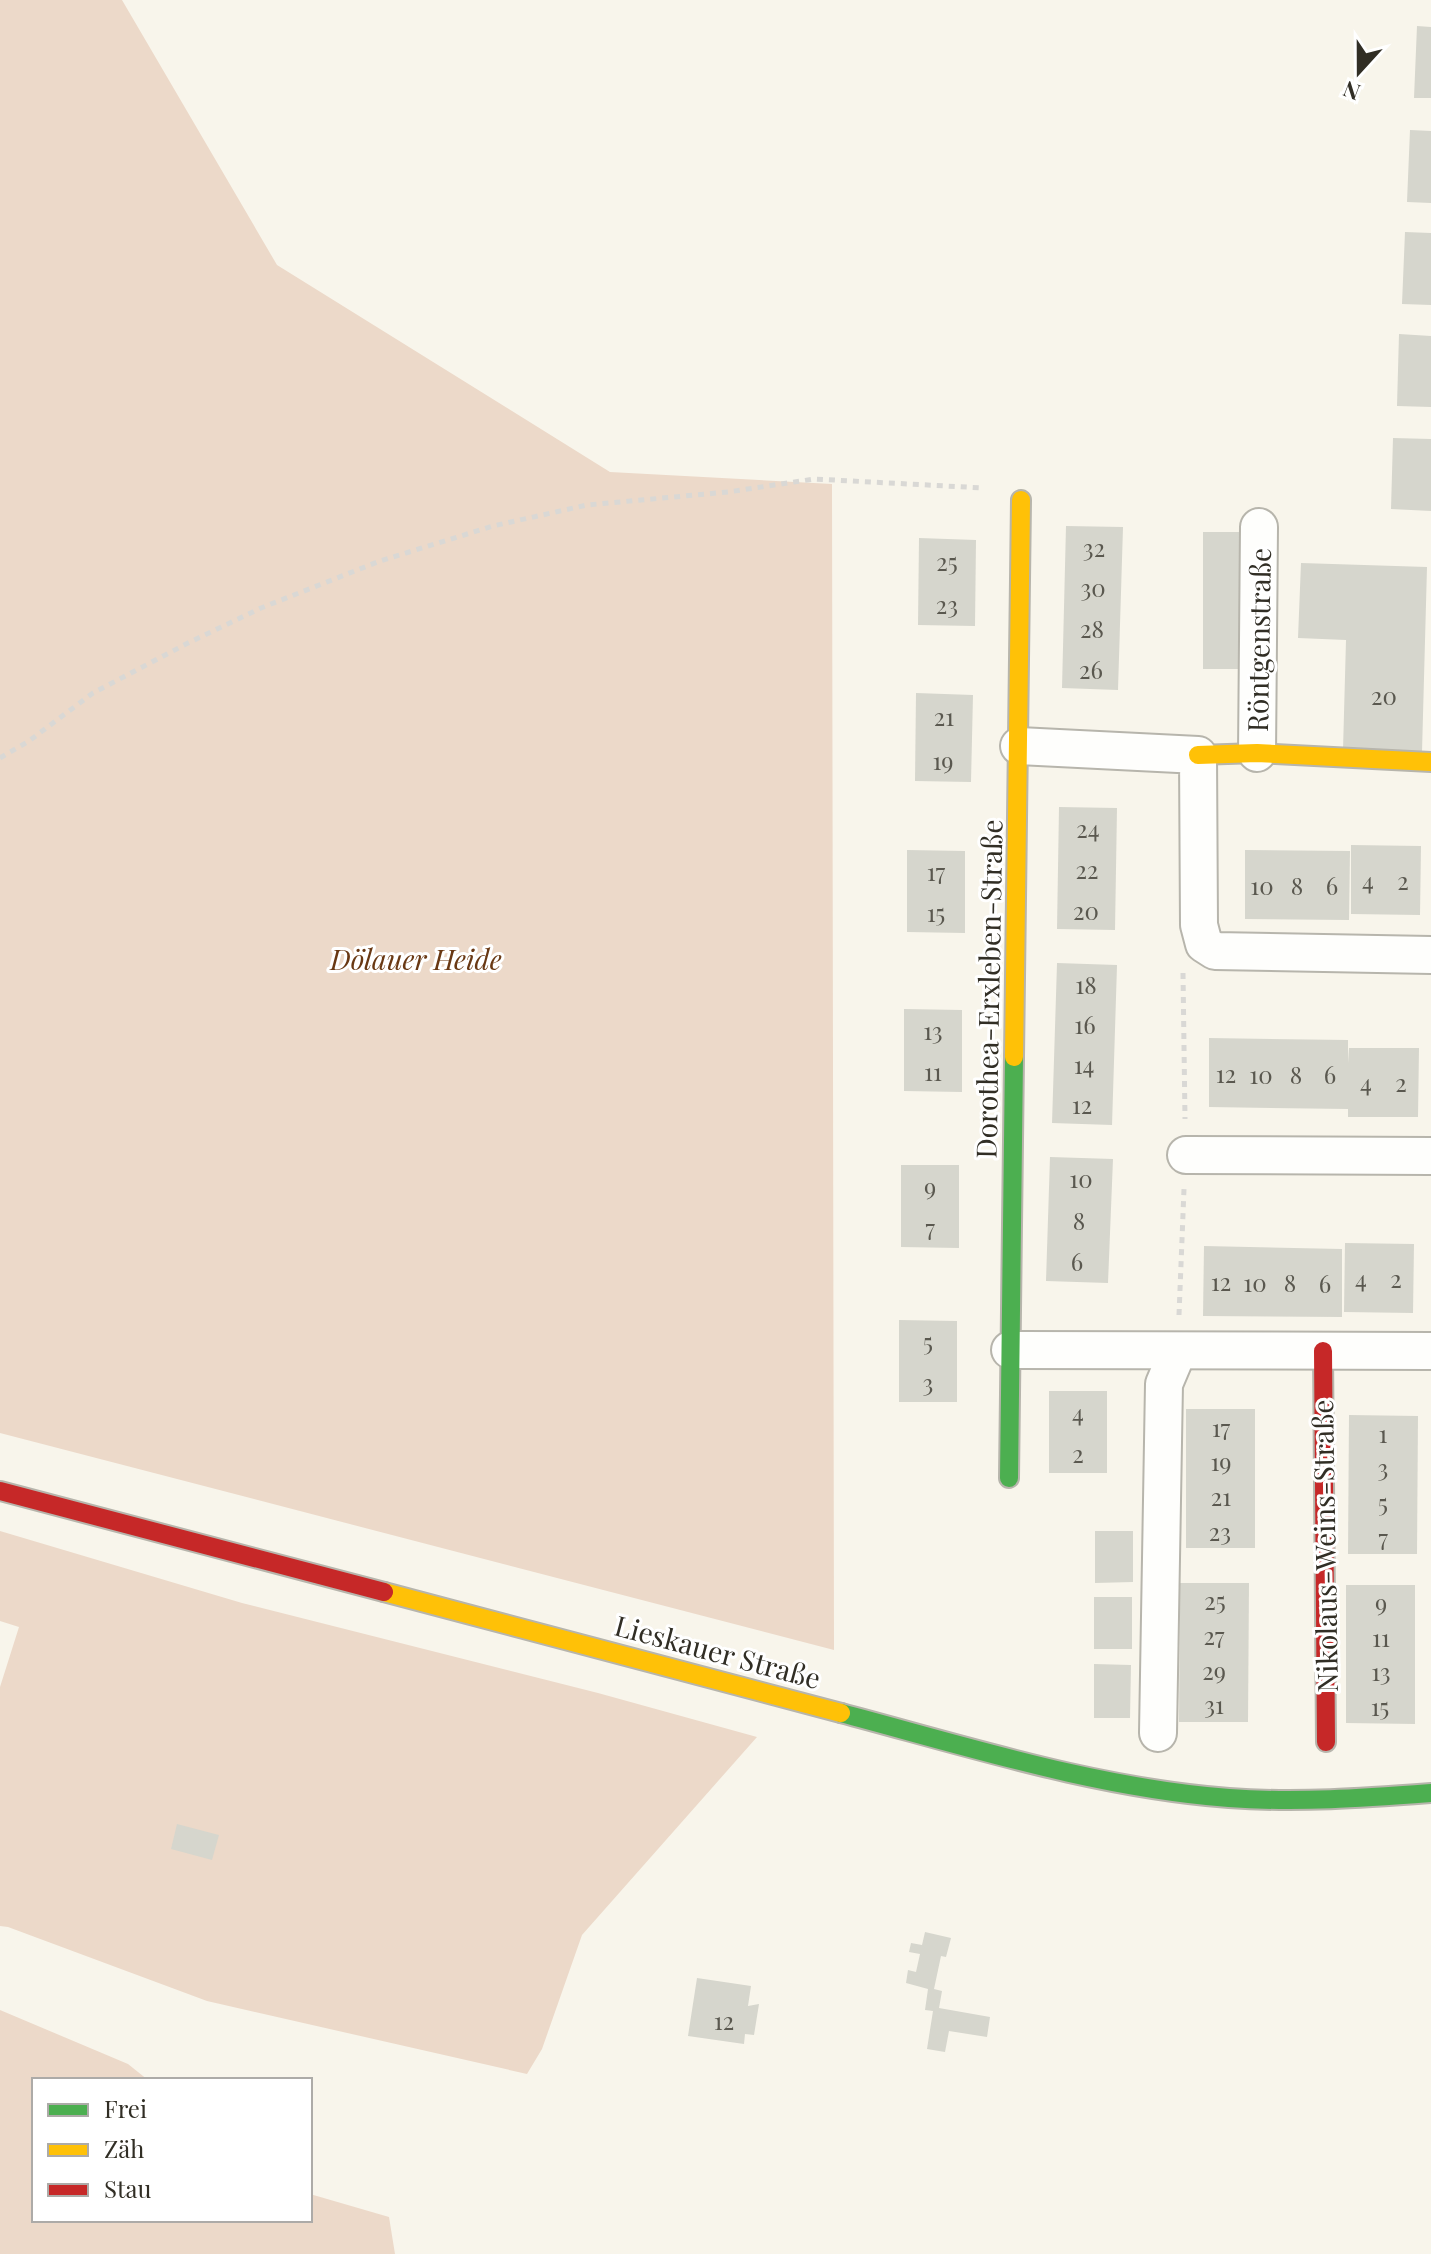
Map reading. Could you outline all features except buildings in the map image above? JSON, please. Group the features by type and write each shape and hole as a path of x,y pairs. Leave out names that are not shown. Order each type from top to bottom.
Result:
{"street":[{"name":"Dorothea-Erxleben-Straße","path":"1009,1478 1021,500"},
{"name":"Röntgenstraße","path":"1257,753 1259,527"},
{"path":"1019,746 1198,755 1199,925 1204,944 1215,951 1431,955"},
{"name":"Röntgenstraße","path":"1198,755 1257,753 1431,762"},
{"path":"1186,1155 1431,1156"},
{"path":"1010,1350 1431,1351"},
{"path":"1158,1733 1164,1384 1178,1351"},
{"name":"Nikolaus-Weins-Straße","path":"1323,1351 1326,1742"},
{"name":"Lieskauer Straße","path":"0,1491 1072,1774 1150,1789 1230,1798 1341,1799 1431,1793"}],"path":[{"path":"0,758 29,741 93,693 261,608 380,561 493,526 587,505 728,492 814,479 1018,489 1021,500"}],"green space":[{"name":"Dölauer Heide","path":"0,0 122,0 277,265 610,472 832,484 834,1650 0,1433"},
{"path":"0,1531 242,1603 598,1693 757,1737 582,1935 542,2049 527,2074 207,2001 0,1926 0,1687 19,1627 0,1621"},
{"path":"0,2010 128,2064 146,2078 32,2078 32,2222 312,2222 312,2195 389,2217 395,2254 0,2254"}],"traffic: fast":[{"path":"1009,1478 1014,1057"},
{"path":"841,1713 1082,1776 1180,1793 1280,1800 1431,1793"}],"traffic: slow":[{"path":"1014,1057 1021,500"},
{"path":"1198,755 1257,753 1431,762"},
{"path":"384,1592 841,1713"}],"traffic: jam":[{"path":"1323,1351 1326,1742"},
{"path":"0,1491 384,1592"}]}
